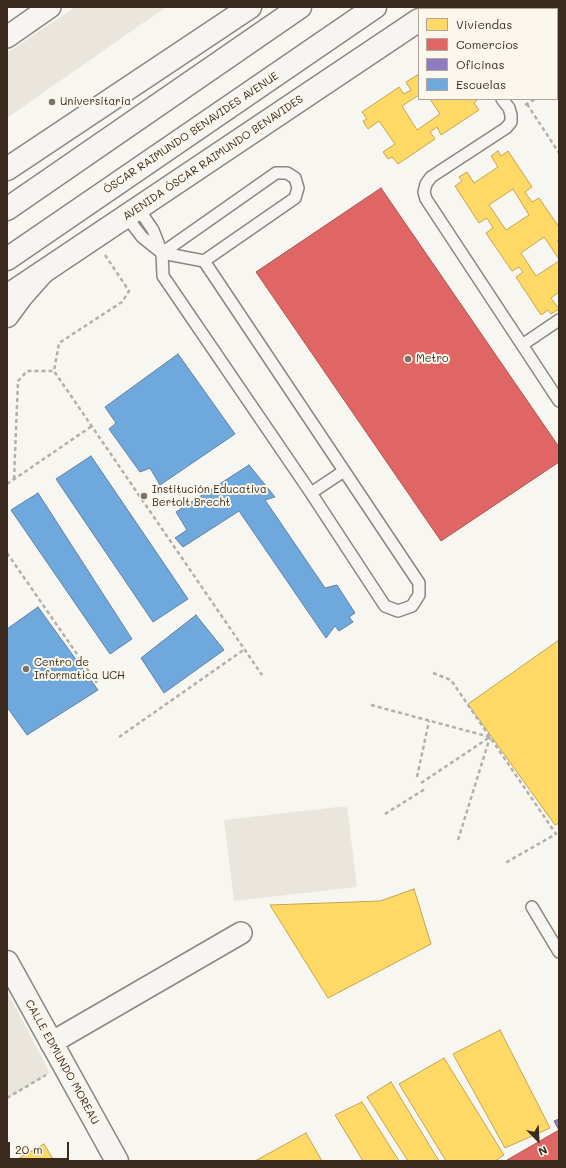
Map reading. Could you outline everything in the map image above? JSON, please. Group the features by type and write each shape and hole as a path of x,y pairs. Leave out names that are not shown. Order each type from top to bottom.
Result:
{"main road":[{"path":"7,169 250,7"},
{"path":"7,209 300,7"},
{"name":"ÓSCAR RAIMUNDO BENAVIDES AVENUE","path":"7,259 375,7"},
{"name":"AVENIDA ÓSCAR RAIMUNDO BENAVIDES","path":"8,294 418,22"},
{"path":"7,316 43,272"},
{"name":"CALLE EDMUNDO MOREAU","path":"7,962 116,1161"}],"street":[{"path":"7,36 50,7"},
{"path":"51,1043 241,933"}],"lane":[{"path":"503,100 509,108 511,115 511,122 506,128 431,178 426,184 424,192 426,199 559,401"},
{"path":"132,212 142,237 162,253 204,261 295,198 298,188 295,178 287,173 276,173 162,253"},
{"path":"162,253 162,276 311,493 386,606 398,610 412,606 419,596 418,583 204,261"},
{"path":"522,345 559,320"},
{"path":"311,493 344,471"},
{"path":"532,907 559,952"}],"path":[{"path":"527,104 559,153"},
{"path":"94,238 129,291 122,302 59,343 54,371 262,674"},
{"path":"14,479 18,381 27,370 54,371"},
{"path":"7,484 92,426"},
{"path":"7,553 97,683"},
{"path":"119,737 245,649"},
{"path":"433,673 451,680 556,834 505,863"},
{"path":"371,705 490,737"},
{"path":"417,777 429,721"},
{"path":"421,783 490,737"},
{"path":"458,840 490,737"},
{"path":"385,814 425,789"},
{"path":"7,1098 46,1075"}],"shaded area":[{"path":"75,7 166,7 7,118 7,53"},
{"path":"347,806 357,887 234,901 224,820"},
{"path":"7,991 50,1073 7,1098"}],"building: Viviendas":[{"path":"555,7 556,8 518,8"},
{"path":"558,12 559,13 558,56"},
{"path":"418,75 418,96 402,106 417,130 440,114 431,100 477,100 474,103 479,110 441,135 437,127 430,132 435,139 398,164 392,157 388,159 383,152 395,144 379,121 368,129 363,121 367,119 362,112 399,87 404,94 411,90 406,82"},
{"path":"498,151 501,156 508,151 532,187 525,192 532,202 539,198 559,227 559,240 557,241 559,243 559,259 544,237 521,253 536,276 559,261 559,292 551,298 559,309 551,314 548,310 541,315 516,277 523,272 519,267 512,271 486,233 493,228 487,218 479,223 455,186 462,181 459,177 467,172 474,183 498,167 491,156","holes":["513,189 529,215 506,230 489,205"]},
{"path":"559,640 559,823 555,825 468,704"},
{"path":"414,889 431,944 328,998 270,905 380,901"},
{"path":"500,1030 550,1128 505,1148 453,1054"},
{"path":"444,1058 504,1155 495,1161 446,1161 399,1084"},
{"path":"391,1082 439,1161 408,1161 367,1097"},
{"path":"362,1102 399,1161 363,1161 335,1115"},
{"path":"306,1133 322,1161 255,1161"},
{"path":"44,1144 54,1161 14,1161"}],"building: Comercios":[{"name":"Metro","path":"381,188 559,447 559,462 441,541 256,272"},
{"path":"559,1130 559,1161 507,1160"}],"building: Oficinas":[{"path":"559,1119 559,1130 554,1121"}],"building: Escuelas":[{"path":"178,354 235,434 160,485 150,468 140,472 109,429 116,423 105,407"},
{"path":"91,456 188,599 153,622 56,479"},
{"path":"249,465 275,497 265,500 325,588 337,585 355,613 349,617 353,622 339,631 335,626 326,638 239,511 183,547 175,538 187,530 176,512"},
{"path":"38,493 132,639 110,654 11,510"},
{"path":"38,607 98,690 27,735 7,707 7,629"},
{"path":"196,615 224,650 164,693 141,658"}],"place":[{"name":"Universitaria","path":"52,102"},
{"name":"Metro","path":"408,359"},
{"name":"Institución Educativa Bertolt Brecht","path":"144,496"},
{"name":"Centro de Informatica UCH","path":"26,669"}]}
